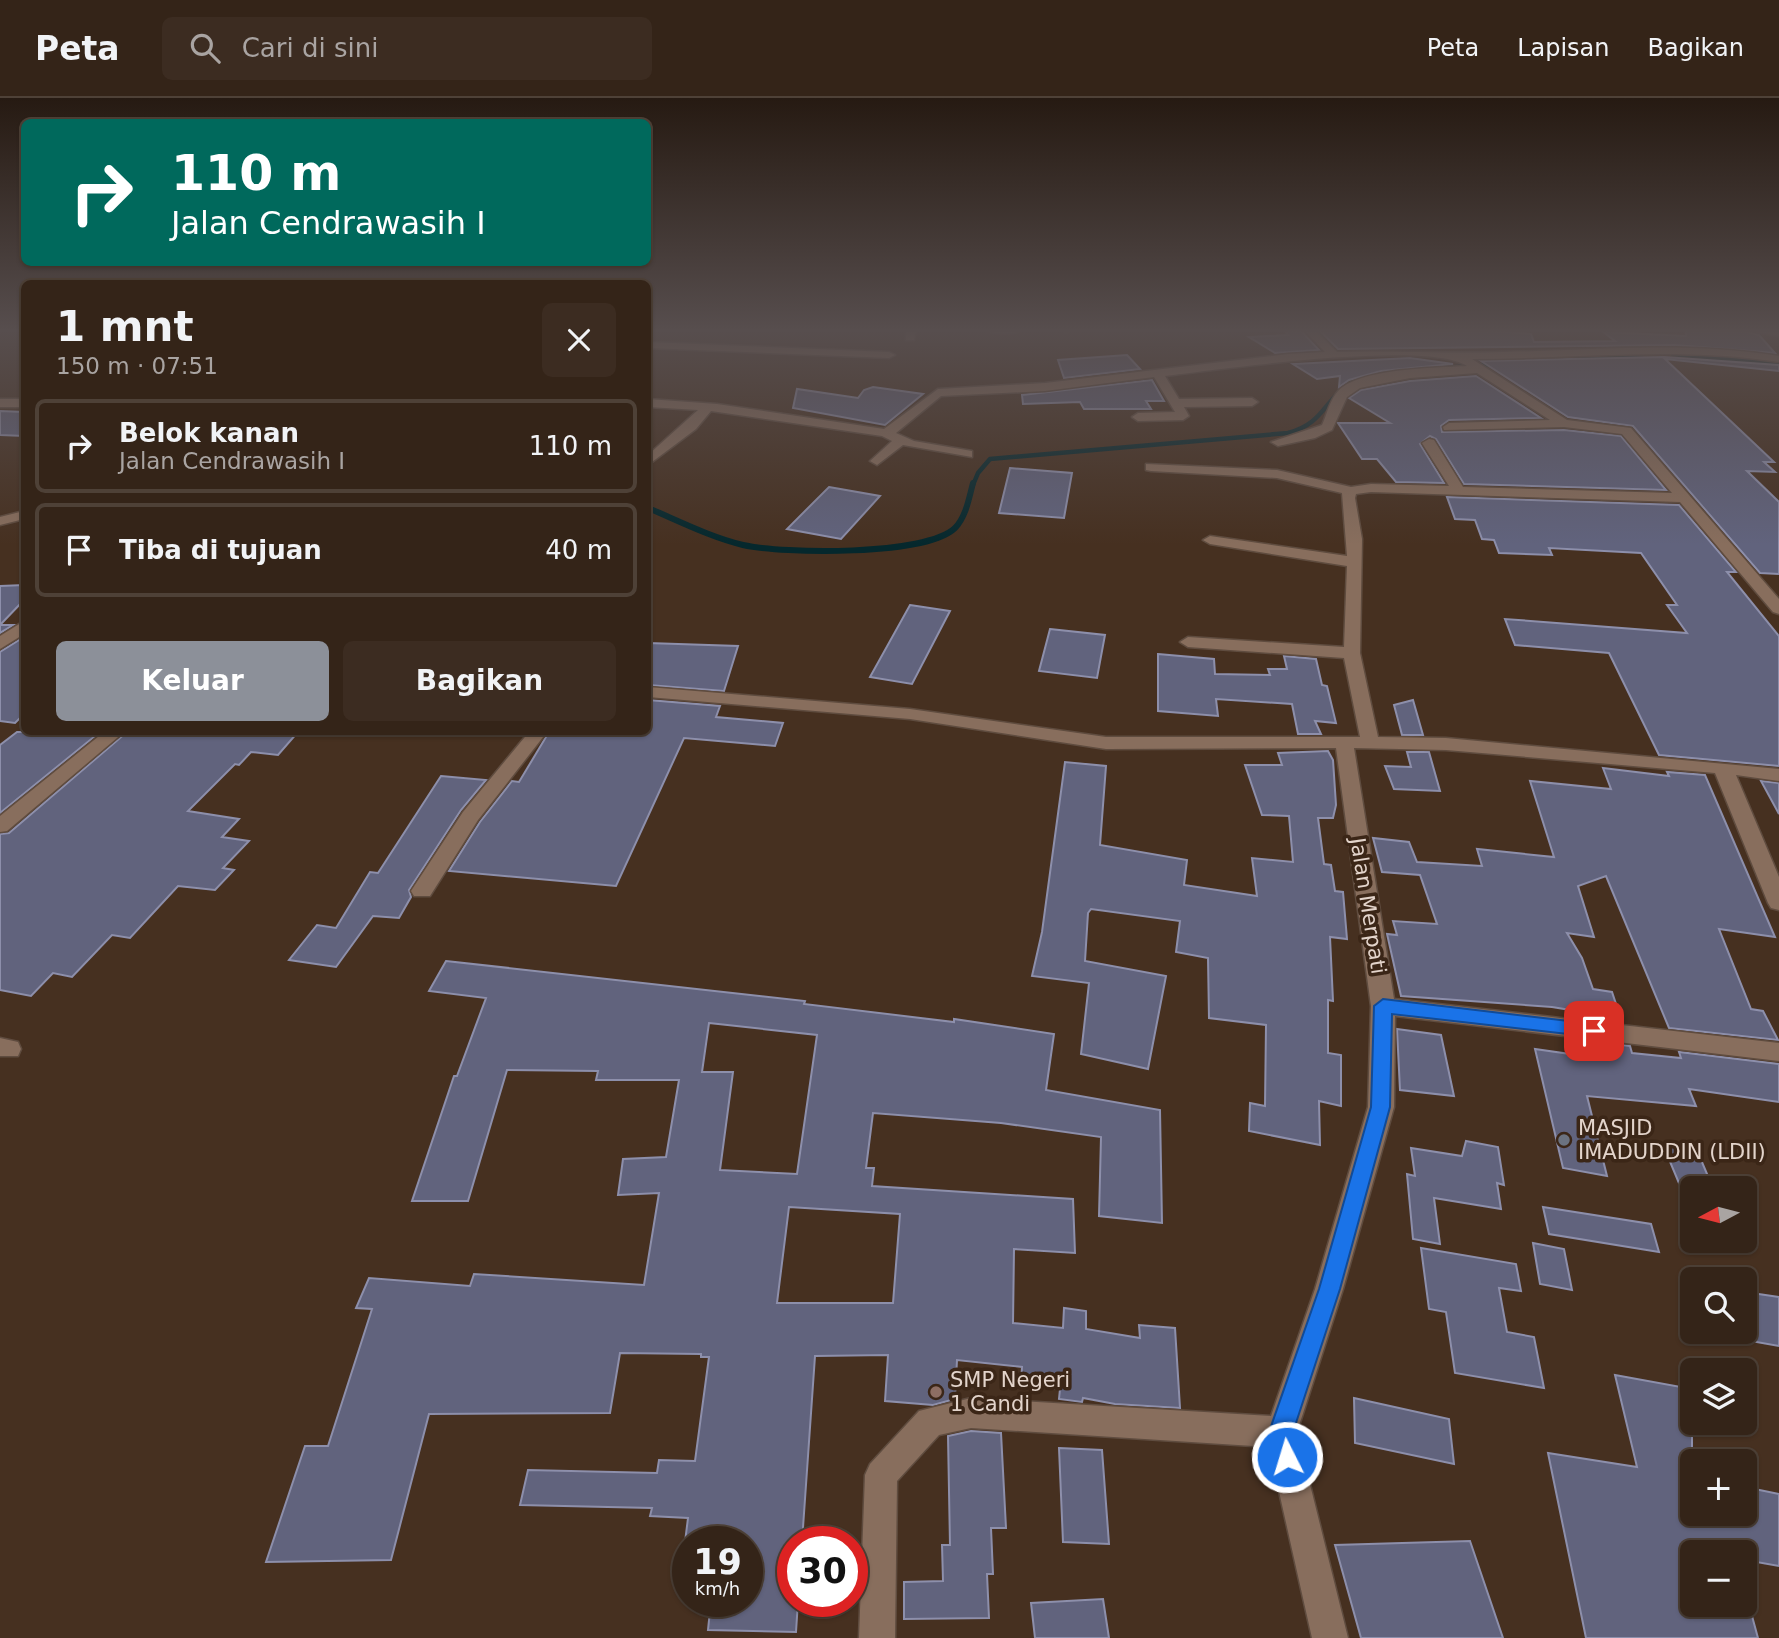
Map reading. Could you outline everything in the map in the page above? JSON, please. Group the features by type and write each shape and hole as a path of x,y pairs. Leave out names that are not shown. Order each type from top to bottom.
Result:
{"street":[{"path":"885,433 893,430 929,401"},
{"path":"1278,442 1302,437 1327,427 1339,401"},
{"path":"1530,401 1564,423"},
{"path":"1139,417 1183,416 1177,403 1252,402"},
{"path":"0,403 21,403"},
{"path":"651,403 708,407 885,433 932,449 967,454"},
{"path":"651,459 691,426 708,407"},
{"path":"1449,427 1564,423 1626,431 1681,498 1772,594 1779,609"},
{"path":"877,461 901,440"},
{"path":"1429,443 1459,491"},
{"path":"1151,467 1292,476 1329,483 1350,491 1362,488 1681,498"},
{"name":"Jalan Merpati","path":"1281,1432 1329,1289 1381,1107 1383,1006 1357,742 1353,653 1355,539 1348,498 1350,491"},
{"path":"0,521 21,516"},
{"path":"1210,541 1353,562"},
{"path":"0,644 21,628"},
{"path":"1188,642 1353,653"},
{"path":"651,692 848,707 1057,738 1132,744 1357,742 1592,755 1779,775"},
{"path":"0,826 111,735"},
{"path":"422,891 470,816 536,735"},
{"path":"1723,768 1779,903"},
{"path":"1383,1006 1779,1052"},
{"path":"877,1638 881,1475 930,1422 971,1413 1281,1432 1330,1638"}],"building":[{"path":"795,401 915,401 885,425 793,408"},
{"path":"1023,401 1164,401 1146,401 1151,409 1084,409 1080,402 1023,404"},
{"path":"1354,401 1514,401 1541,418 1449,420 1441,426 1442,432 1564,430 1621,436 1666,490 1464,484 1436,439 1430,436 1420,444 1444,483 1396,482 1377,459 1362,459 1338,423 1390,423"},
{"path":"1543,401 1709,401 1774,462 1764,462 1775,472 1747,471 1779,502 1779,574 1760,573 1633,426 1568,417"},
{"path":"0,411 21,412 21,436 0,435"},
{"path":"1010,468 1072,473 1064,518 999,513"},
{"path":"829,487 880,496 841,539 787,529"},
{"path":"1447,497 1679,505 1736,572 1727,572 1779,636 1779,766 1659,755 1609,653 1515,645 1505,619 1687,633 1667,605 1677,605 1641,553 1549,548 1552,555 1499,553 1494,540 1482,539 1475,520 1455,519"},
{"path":"21,585 21,603 0,625 0,586"},
{"path":"910,605 950,611 912,684 870,677"},
{"path":"0,625 13,625 0,633"},
{"path":"1050,629 1105,635 1097,678 1039,671"},
{"path":"21,639 21,717 15,723 0,721 0,652"},
{"path":"651,643 738,646 724,691 651,685"},
{"path":"1158,654 1214,659 1215,674 1270,675 1268,669 1287,669 1284,656 1316,659 1322,685 1327,686 1336,723 1315,721 1321,734 1298,734 1292,704 1216,699 1218,716 1158,711"},
{"path":"651,700 720,706 716,717 783,723 775,746 684,738 616,886 449,871 480,822 512,781 519,782 547,735 651,735"},
{"path":"1413,700 1423,735 1402,735 1394,705"},
{"path":"17,732 21,732 21,735 96,735 0,813 0,745"},
{"path":"123,735 295,735 278,755 251,752 239,765 235,764 188,811 239,819 222,837 249,841 223,868 234,870 215,890 178,886 130,938 112,935 72,977 53,973 31,996 0,990 0,834 9,833"},
{"path":"1328,751 1333,760 1336,805 1333,818 1318,818 1324,864 1331,865 1335,891 1343,892 1347,939 1330,937 1333,1001 1328,1000 1328,1053 1341,1055 1341,1106 1319,1101 1320,1145 1249,1131 1250,1103 1265,1106 1266,1025 1209,1018 1208,958 1176,952 1180,921 1091,909 1088,913 1085,961 1166,976 1148,1069 1081,1054 1089,983 1032,976 1042,932 1065,762 1106,766 1100,845 1187,860 1184,885 1257,896 1252,858 1293,862 1289,816 1262,815 1245,765 1282,765 1278,753"},
{"path":"1407,752 1429,752 1440,791 1394,789 1385,766 1411,767"},
{"path":"1603,768 1669,776 1667,772 1705,775 1775,937 1719,929 1751,1009 1763,1011 1778,1040 1669,1028 1606,876 1578,886 1594,937 1567,933 1582,958 1593,989 1612,992 1622,1022 1572,1017 1570,1010 1552,1007 1401,996 1387,934 1397,935 1393,921 1437,924 1420,875 1382,872 1373,838 1409,842 1417,862 1482,866 1477,849 1554,857 1530,781 1611,789"},
{"path":"441,776 486,780 461,810 409,890 411,897 399,918 373,916 336,967 289,960 317,925 336,928 370,872 378,873"},
{"path":"1761,781 1779,783 1779,814"},
{"path":"446,961 805,1001 804,1004 954,1022 954,1019 1054,1034 1046,1090 1160,1110 1162,1223 1099,1216 1101,1137 1001,1123 873,1113 866,1168 874,1168 872,1186 1073,1199 1075,1253 1014,1249 1013,1323 1063,1328 1064,1308 1086,1311 1086,1329 1140,1338 1139,1325 1175,1328 1180,1408 1115,1404 1083,1398 1082,1402 1059,1399 1060,1389 1021,1385 1022,1367 957,1360 955,1399 933,1405 885,1401 888,1355 815,1356 803,1526 777,1526 777,1617 797,1617 796,1632 708,1630 709,1617 763,1617 763,1526 687,1526 688,1518 650,1516 652,1508 520,1505 528,1470 657,1473 659,1460 695,1461 709,1357 701,1357 701,1354 620,1353 610,1413 429,1414 391,1560 266,1562 305,1446 328,1446 372,1309 356,1308 369,1278 470,1286 474,1274 644,1285 659,1193 618,1195 623,1159 666,1157 679,1080 596,1080 598,1071 507,1070 468,1201 412,1201 454,1076 457,1076 486,998 429,991","holes":["709,1023 817,1035 797,1174 720,1170 733,1072 702,1072","789,1207 900,1214 893,1303 777,1303"]},
{"path":"1397,1029 1441,1035 1454,1096 1400,1090"},
{"path":"1579,1040 1630,1046 1632,1053 1681,1058 1679,1052 1779,1064 1779,1102 1689,1089 1696,1106 1587,1096 1607,1176 1563,1168 1535,1049 1584,1056"},
{"path":"1466,1141 1498,1147 1504,1185 1497,1183 1501,1209 1434,1198 1440,1244 1413,1239 1407,1174 1415,1176 1411,1148 1462,1156"},
{"path":"1663,1145 1696,1148 1708,1176 1680,1176 1680,1186"},
{"path":"1543,1207 1651,1224 1659,1252 1549,1234"},
{"path":"1533,1243 1564,1249 1572,1290 1540,1284"},
{"path":"1421,1248 1516,1264 1521,1291 1499,1288 1507,1332 1534,1337 1544,1388 1455,1373 1446,1312 1429,1309"},
{"path":"1757,1294 1779,1297 1779,1346 1757,1342"},
{"path":"1615,1375 1680,1387 1680,1435 1692,1435 1692,1449 1680,1449 1680,1526 1757,1526 1757,1489 1779,1494 1779,1566 1757,1562 1757,1540 1680,1540 1680,1617 1752,1617 1758,1638 1586,1638 1548,1453 1637,1467"},
{"path":"1354,1398 1449,1419 1454,1464 1355,1443"},
{"path":"971,1431 1001,1433 1006,1528 991,1528 993,1574 987,1574 989,1618 904,1619 904,1582 943,1581 942,1545 950,1545 948,1436"},
{"path":"1059,1448 1102,1450 1109,1544 1063,1542"},
{"path":"1470,1541 1503,1638 1361,1638 1335,1545"},
{"path":"1103,1599 1109,1638 1035,1638 1031,1603"}],"waterway":[{"path":"973,485 978,473 990,459 1288,433 1310,423 1331,401"},
{"path":"651,509 743,545 820,551 886,548 915,544 939,537 955,528 964,513 973,483"}],"place":[{"name":"MASJID IMADUDDIN (LDII)","path":"1564,1140"},
{"name":"SMP Negeri 1 Candi","path":"936,1392"}],"route":[{"path":"1287,1457 1281,1432 1329,1289 1381,1107 1383,1006 1594,1031"}]}
